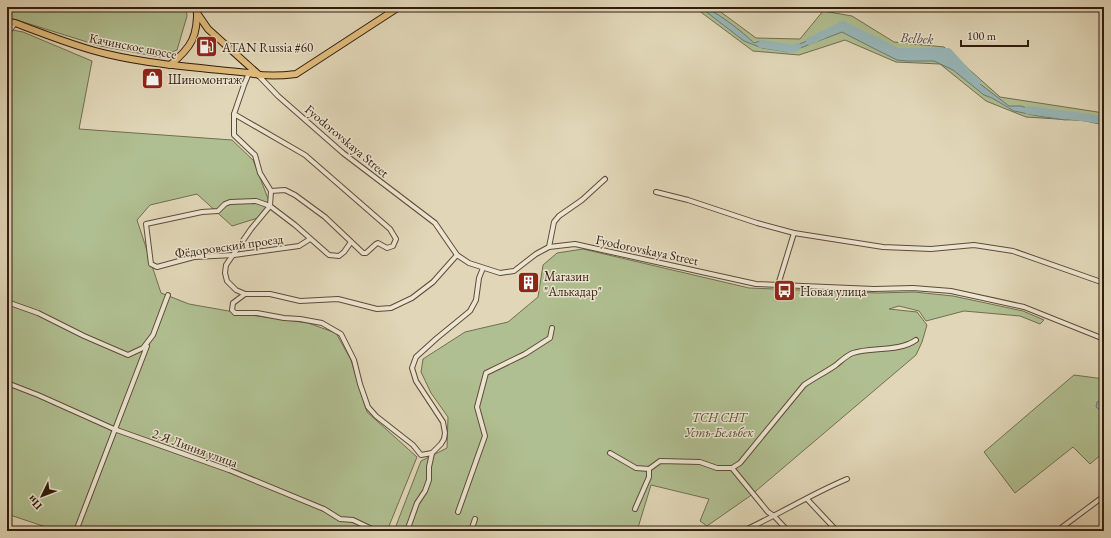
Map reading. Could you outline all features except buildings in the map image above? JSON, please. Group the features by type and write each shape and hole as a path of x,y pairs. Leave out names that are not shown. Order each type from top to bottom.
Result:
{"main road":[{"name":"Качинское шоссе","path":"7,22 15,23 77,46 107,55 170,65 249,73 259,76 281,76 296,74 399,7"},
{"path":"197,10 208,29 259,76"},
{"path":"170,65 184,54 192,42 196,31 197,10"}],"street":[{"path":"7,34 15,23"},
{"path":"249,73 234,114 234,135 255,156 260,173 271,191 270,206 226,265 227,281 236,290 245,294 270,294 300,300 338,299 377,309 391,308 412,298 432,282 457,255"},
{"name":"Fyodorovskaya Street","path":"259,76 278,96 342,153 435,223 457,255 469,263 483,268 500,273 514,271 536,254 549,247 575,244 756,284 874,289 913,288 951,291 1024,307 1104,339"},
{"path":"234,114 305,154 390,229 396,239 393,246 387,248 378,243 366,253 363,253 325,217 295,195 285,190 271,191"},
{"path":"549,247 554,222 559,216 582,200 605,179"},
{"path":"656,192 688,200 757,223 794,233 883,247 931,249 974,245 1013,251 1104,283"},
{"name":"Фёдоровский проезд","path":"270,206 256,200 230,202 225,204 218,211 202,212 146,224 151,264 157,267 194,258 299,246 310,239"},
{"path":"270,206 295,225 329,255 339,256 352,242"},
{"path":"778,285 794,233"},
{"path":"245,294 233,303 232,310 235,313 258,313 322,323 341,334 354,360 368,407 376,416 413,445 421,455 432,453 442,444 445,433 442,422 416,381 412,368 416,357 470,311 476,300 479,278 483,268"},
{"path":"76,531 147,344 158,326 168,295"},
{"path":"7,302 38,313 84,336 128,355 143,348 147,344"},
{"path":"458,512 485,436 477,407 486,373 525,354 550,338 552,328"},
{"path":"610,453 636,468 649,469 660,461 700,462 717,468 732,468 740,463 804,385 852,353 888,348 912,343 916,340"},
{"name":"2-Я Линия улица","path":"7,383 38,395 114,429 228,470 324,509 340,518 353,520 376,531"},
{"path":"407,531 417,503 425,491 429,480 432,453"},
{"path":"732,468 768,512 774,516 788,531"},
{"path":"635,509 649,478 649,469"},
{"path":"743,531 829,487 847,480"},
{"path":"1056,531 1104,496"},
{"path":"807,499 837,531"},
{"path":"471,531 476,519"}],"green space":[{"path":"7,7 186,7 187,16 177,50 160,57 100,46 7,17"},
{"path":"694,7 714,7 756,38 800,39 823,11 852,16 894,42 944,47 1000,97 1104,113 1104,122 1026,117 986,101 940,64 896,62 845,40 799,55 753,51"},
{"path":"7,29 23,32 92,61 79,129 232,140 253,160 269,201 261,217 232,226 197,194 150,205 137,220 161,293 189,304 308,323 336,333 351,360 367,412 417,457 387,531 58,531 7,514"},
{"name":"ТСН СНТ Усть-Бельбек","path":"583,249 749,288 878,293 914,292 953,296 1023,311 1044,320 1040,324 1020,316 964,311 926,321 919,311 899,306 889,309 917,312 927,325 916,355 750,496 707,526 700,521 709,499 651,485 637,531 394,531 421,461 447,448 448,417 431,393 421,372 423,359 465,332 508,322 538,297 543,265 557,253"},
{"path":"1074,375 1104,379 1104,452 1090,464 1073,447 1015,493 984,452"}],"water":[{"path":"700,7 712,11 720,16 754,43 760,41 766,45 793,47 843,25 898,52 948,52 971,77 1009,106 1021,106 1038,112 1104,119 1104,125 1076,119 1065,120 1014,111 984,95 953,70 934,61 897,60 842,32 787,52 762,48 744,41"},
{"path":"1104,397 1104,410 1101,411 1096,407 1097,402 1101,401"}],"waterway":[{"name":"Belbek","path":"810,41 843,25 898,52 948,52 977,82"},
{"name":"Belbek","path":"762,44 793,49 797,47"},
{"name":"Belbek","path":"1028,110 1104,120"}],"place":[{"name":"ATAN Russia #60","path":"207,47"},
{"name":"Шиномонтаж","path":"152,79"},
{"name":"Магазин \"Алькадар\"","path":"528,283"},
{"name":"Новая улица","path":"784,291"}]}
